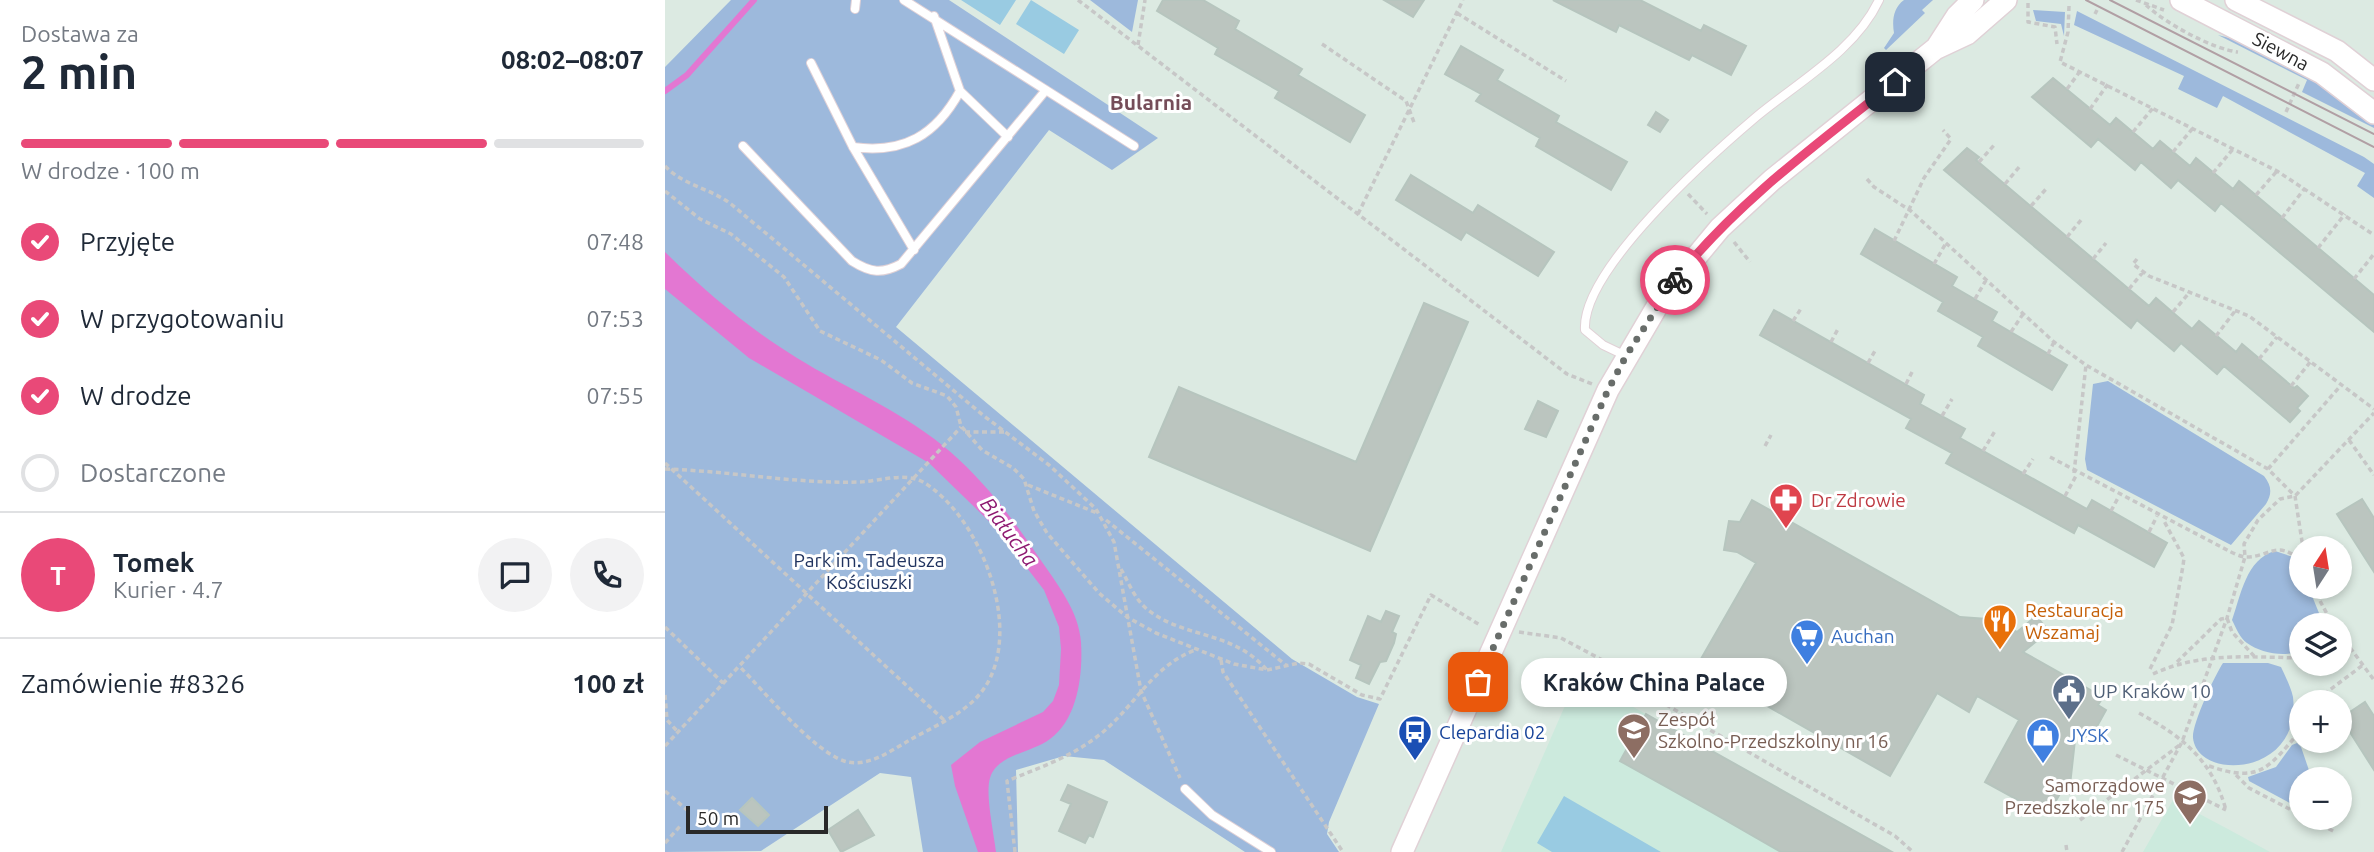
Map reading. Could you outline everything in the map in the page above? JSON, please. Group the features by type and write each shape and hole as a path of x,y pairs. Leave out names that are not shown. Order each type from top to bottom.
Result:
{"street":[{"path":"1935,49 1957,16 1973,0"},
{"path":"1402,852 1608,390 1662,298 1720,228 1772,180 1935,49 1967,34 2006,0"},
{"name":"Siewna","path":"2182,0 2322,73 2374,113"},
{"name":"Siewna","path":"2237,0 2330,47 2374,80"}],"lane":[{"path":"904,0 934,16 1134,146"},
{"path":"1626,356 1603,345 1585,330 1590,300 1615,258 1663,205 1754,119 1853,38 1879,0"},
{"path":"934,16 960,91 1007,137"},
{"path":"811,63 853,147 914,250"},
{"path":"743,146 852,261 868,271 886,272 901,264 914,250 1046,90"},
{"path":"853,147 880,151 900,146 946,115 960,91"},
{"path":"1185,789 1212,815 1271,852"}],"path":[{"path":"1077,0 1567,374 1608,390"},
{"path":"1138,45 1145,0"},
{"path":"1358,214 1463,0"},
{"path":"2028,3 2028,22 2055,27 2057,44"},
{"path":"2144,4 2156,15 2225,51 2239,52"},
{"path":"2069,6 2068,33 2060,62 2081,70 2277,171 2374,235"},
{"path":"1457,13 1566,81"},
{"path":"1322,44 1406,101 1415,125"},
{"path":"2067,89 2081,70"},
{"path":"2090,109 2108,84"},
{"path":"2286,112 2297,91"},
{"path":"2133,132 2153,108"},
{"path":"2173,152 2193,128"},
{"path":"1894,241 1911,211 1924,178 1951,139 1943,130"},
{"path":"1979,162 1995,144"},
{"path":"2213,173 2233,149"},
{"path":"665,166 681,181 711,192 731,204 1049,465 1102,517 1287,666"},
{"path":"2005,184 2020,166"},
{"path":"2256,195 2277,171"},
{"path":"1867,178 1874,187 1911,211 2054,342 2086,365 2268,469 2295,496 2301,536"},
{"path":"2031,206 2046,188"},
{"path":"2282,218 2305,188"},
{"path":"665,191 700,219 731,234 784,277 820,331 881,360 912,383 947,397 956,407 965,432 988,456 1013,468 1028,485 1034,511 1047,533 1099,593 1127,617 1221,659 1267,670 1299,663 1315,666 1362,695 1380,699 1431,595 1480,625"},
{"path":"1695,202 1700,207"},
{"path":"2318,248 2345,214"},
{"path":"2067,237 2081,220"},
{"path":"1934,264 1946,243"},
{"path":"2093,259 2106,243"},
{"path":"1739,247 1750,262"},
{"path":"2354,279 2374,254"},
{"path":"2122,852 2182,743 2227,618 2245,557 2243,544 2258,520 2280,499 2295,496 2374,411 2342,384 2249,316 2143,272 2133,264 2137,259"},
{"path":"2129,289 2143,272"},
{"path":"1975,299 1986,280"},
{"path":"2172,312 2189,293"},
{"path":"1793,321 1802,307"},
{"path":"2216,335 2235,311"},
{"path":"2011,332 2023,314"},
{"path":"1831,342 1839,327"},
{"path":"2259,359 2277,337"},
{"path":"2048,354 2054,342"},
{"path":"1868,363 1876,349"},
{"path":"2291,386 2311,361"},
{"path":"2064,496 2076,473 2086,365"},
{"path":"1906,384 1913,370"},
{"path":"2268,469 2342,384"},
{"path":"1942,416 1952,399"},
{"path":"665,746 961,426"},
{"path":"1983,451 1995,431"},
{"path":"965,432 1006,432"},
{"path":"1765,446 1771,435"},
{"path":"2349,440 2374,475"},
{"path":"2050,457 2157,516 2245,557 2277,548 2289,552"},
{"path":"2023,474 2033,459"},
{"path":"665,463 944,720"},
{"path":"665,471 671,469 842,482 912,478 925,484 947,503 971,534 991,579 999,617 999,655 989,679 976,698 944,720 867,761 849,762 821,747 739,666"},
{"path":"1028,485 1074,501 1102,517 1111,533 1141,691 1185,789"},
{"path":"2111,511 2119,496"},
{"path":"2149,532 2157,516"},
{"path":"2150,669 2172,625 2184,558 2163,519"},
{"path":"1119,564 1135,596 1148,611 1165,620 1238,645 1267,670"},
{"path":"2227,618 2232,632 2256,657"},
{"path":"2153,674 2176,663 2221,619 2227,618"},
{"path":"666,630 723,683"},
{"path":"1514,630 1561,638 1651,686 1656,699 1895,836 1913,852"},
{"path":"1015,852 1007,781 1077,751 1107,728 1171,661 1197,650"},
{"path":"2352,650 2374,680"},
{"path":"2176,663 2256,657 2289,658"},
{"path":"1221,659 1223,673 1343,852"},
{"path":"2330,690 2363,665"},
{"path":"665,695 667,720 678,732"},
{"path":"2139,713 2178,734 2182,743 2209,766 2236,775 2249,788 2289,809"},
{"path":"2080,820 2182,743"},
{"path":"2236,775 2258,770 2278,760 2289,746"},
{"path":"2116,755 2226,810 2209,766"},
{"path":"665,791 687,810"},
{"path":"665,802 670,796"},
{"path":"665,843 682,824"},
{"path":"2331,830 2335,832"},
{"path":"2066,845 2067,852"}],"shaded area":[{"path":"961,0 1016,0 1000,25"},
{"path":"1031,0 1079,30 1064,54 1016,24"},
{"name":"Zespół Szkolno-Przedszkolny nr 16","path":"1578,676 1876,843 1871,852 1501,852"},
{"path":"1564,796 1661,852 1552,852 1537,843"},
{"name":"Samorządowe Przedszkole nr 175","path":"2173,800 2226,828 2270,852 2143,852"}],"green space":[{"name":"Park im. Tadeusza Kościuszki","path":"731,0 949,0 1158,138 1112,170 1049,130 896,327 1292,659 1357,697 1379,704 1329,822 1327,834 1339,852 1245,852 1104,760 1064,756 1016,770 1018,852 923,852 911,777 880,773 761,851 665,852 665,67"},
{"path":"1090,0 1138,0 1132,32"},
{"path":"1904,0 1933,0 1922,10 1925,13 1886,50 1884,48 1894,33 1895,11"},
{"path":"2033,10 2065,12 2064,36 2061,24 2036,21"},
{"path":"2077,11 2364,157 2374,164 2374,198 2357,186 2365,173 2223,96 2217,108 2178,89 2184,76 2074,25"},
{"path":"2218,35 2256,45 2320,80 2374,123 2374,128 2302,92 2307,80"},
{"path":"2108,381 2264,476 2270,487 2268,500 2231,545 2087,470 2085,459 2093,384"},
{"path":"2275,551 2289,556 2289,599 2313,599 2319,613 2289,613 2288,654 2259,649 2247,643 2232,620 2246,579 2265,555"},
{"path":"2223,663 2268,663 2281,667 2291,690 2289,727 2282,743 2267,756 2248,764 2229,765 2212,761 2199,752 2193,738 2194,731 2210,688"},
{"path":"2289,749 2289,753 2303,753 2308,767 2289,767 2289,803 2249,781 2248,777 2276,767"}],"water":[{"name":"Białucha","path":"665,252 712,295 761,334 815,369 908,421 942,445 984,485 1067,599 1081,642 1077,695 1067,720 1050,739 1007,759 994,770 990,778 989,794 996,852 978,852 955,786 951,765 980,742 1043,712 1053,701 1059,685 1061,649 1059,627 1044,590 996,528 929,463 749,358 665,289"}],"building":[{"path":"1163,0 1203,0 1239,21 1235,29 1302,69 1298,75 1365,115 1350,142 1275,98 1279,91 1215,54 1218,48 1157,11"},
{"path":"1384,0 1424,0 1413,17"},
{"path":"1553,0 1640,0 1701,31 1704,25 1746,46 1731,75 1692,55 1689,60 1619,25 1616,32"},
{"path":"1461,46 1503,70 1497,80 1559,116 1556,122 1627,162 1611,190 1536,146 1540,138 1476,101 1481,94 1445,74"},
{"path":"2053,78 2110,125 2116,118 2153,149 2160,141 2190,166 2196,158 2233,189 2239,181 2374,295 2374,332 2221,203 2215,211 2178,180 2171,188 2141,162 2135,170 2098,139 2091,147 2032,97"},
{"path":"1656,112 1668,120 1660,132 1648,125"},
{"path":"1967,148 1979,157 1976,160 2149,306 2156,298 2192,329 2199,321 2236,352 2242,344 2294,388 2297,386 2308,396 2297,408 2300,411 2290,422 2224,366 2217,374 2181,343 2174,351 2137,320 2131,328 1944,170"},
{"path":"1411,175 1473,213 1478,205 1554,252 1538,276 1466,232 1461,240 1396,200"},
{"path":"1875,229 1957,277 1952,286 1997,312 1992,321 2067,365 2052,390 1978,346 1983,337 1938,311 1943,302 1861,254"},
{"path":"1424,303 1468,322 1370,551 1149,457 1179,387 1356,462"},
{"path":"1774,310 1924,395 1920,404 1965,429 1960,438 2087,509 2092,500 2167,543 2154,567 2078,525 2074,533 1946,463 1952,453 1906,428 1911,419 1760,335"},
{"path":"1538,401 1558,411 1546,437 1525,429"},
{"path":"2362,499 2374,518 2374,572 2352,536 2337,514"},
{"path":"1752,500 1960,617 1988,619 2017,632 2036,616 2049,631 2023,652 2103,697 2098,705 2106,710 2090,739 2076,731 2069,794 2061,792 2047,816 1985,782 2019,720 1977,696 1969,712 1937,693 1890,776 1697,666 1756,563 1737,552 1724,550 1729,521 1740,522"},
{"path":"1386,611 1399,616 1392,632 1396,634 1394,643 1386,661 1380,662 1369,684 1356,678 1361,665 1350,660 1368,616 1381,622"},
{"path":"2365,702 2374,716 2374,770 2352,735 2352,711"},
{"path":"1646,714 1892,852 1781,852 1620,761"},
{"path":"1068,785 1107,802 1093,837 1089,835 1085,843 1059,831 1071,804 1061,800"},
{"path":"752,798 769,815 758,826 740,810"},
{"path":"858,810 874,835 841,852 828,830"}],"waterway":[{"path":"665,91 687,75 754,0"}],"tram line":[{"path":"2086,0 2374,147"},
{"path":"2110,0 2374,134"}],"way so far":[{"path":"1478,682 1608,390 1626,356 1675,280"}],"place":[{"name":"Dr Zdrowie","path":"1786,530"},
{"name":"Restauracja Wszamaj","path":"2000,651"},
{"name":"Auchan","path":"1807,666"},
{"name":"Kraków China Palace","path":"1478,682"},
{"name":"UP Kraków 10","path":"2069,721"},
{"name":"Zespół Szkolno-Przedszkolny nr 16","path":"1634,760"},
{"name":"Clepardia 02","path":"1415,762"},
{"name":"JYSK","path":"2043,765"},
{"name":"Samorządowe Przedszkole nr 175","path":"2190,826"}],"district":[{"name":"Bularnia","path":"1151,103"}],"route":[{"path":"1675,280 1720,228 1772,180 1895,82"}]}
